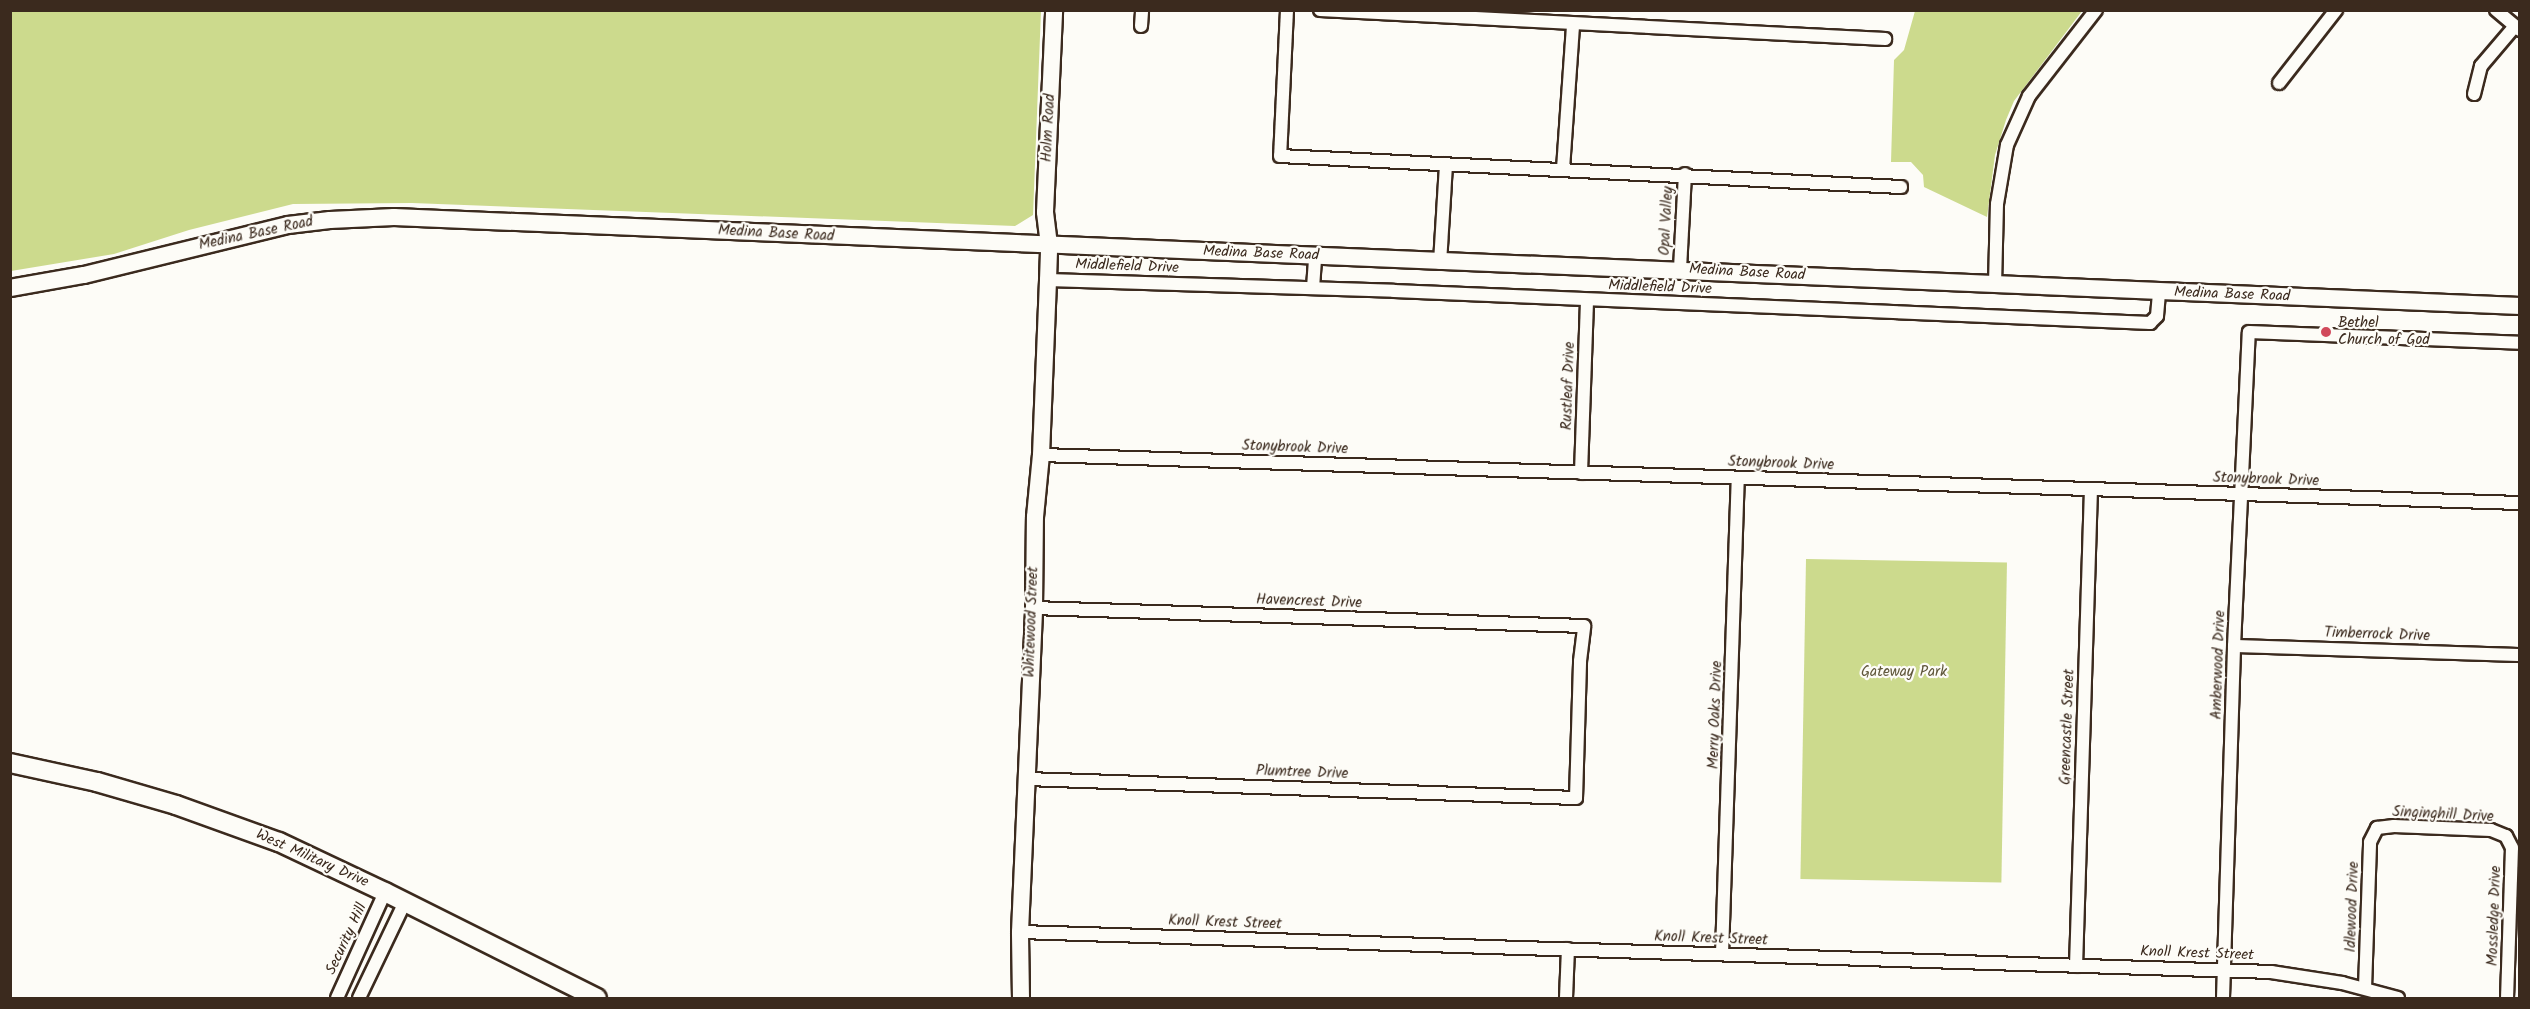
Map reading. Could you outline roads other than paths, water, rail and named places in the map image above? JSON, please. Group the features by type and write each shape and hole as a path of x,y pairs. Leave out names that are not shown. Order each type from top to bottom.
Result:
{"main road":[{"name":"West Military Drive","path":"10,763 97,782 176,805 279,842 385,892 597,999"}],"street":[{"name":"Holm Road","path":"1049,245 1045,212 1054,10"},
{"path":"1141,26 1142,10"},
{"path":"1287,10 1280,156 1685,174 1901,187"},
{"path":"1320,10 1573,25 1885,39"},
{"path":"1995,285 1997,204 2007,145 2029,96 2096,10"},
{"path":"2279,83 2336,10"},
{"path":"2474,94 2481,66 2517,28 2496,10"},
{"path":"1563,169 1573,25"},
{"path":"1440,263 1446,164"},
{"name":"Opal Valley","path":"1680,269 1685,174"},
{"name":"Medina Base Road","path":"10,288 84,275 288,225 372,217 1440,263 1680,269 1995,285 2520,306"},
{"name":"Whitewood Street","path":"1021,999 1020,932 1034,608 1035,517 1041,455 1049,245"},
{"path":"1313,288 1315,256"},
{"name":"Middlefield Drive","path":"1048,280 1313,288 2150,323 2157,316 2159,292"},
{"name":"Rustleaf Drive","path":"1581,473 1587,300"},
{"name":"Amberwood Drive","path":"2223,999 2234,646 2249,332 2520,343"},
{"name":"Stonybrook Drive","path":"1041,455 2520,503"},
{"name":"Merry Oaks Drive","path":"1722,954 1738,477"},
{"name":"Greencastle Street","path":"2076,966 2091,489"},
{"name":"Havencrest Drive","path":"1034,608 1584,626 1580,661 1576,798"},
{"name":"Timberrock Drive","path":"2234,646 2520,655"},
{"name":"Plumtree Drive","path":"1026,779 1576,798"},
{"name":"Singinghill Drive","path":"2377,828 2394,826 2491,830 2506,836"},
{"name":"Idlewood Drive","path":"2365,988 2370,842 2377,828"},
{"name":"Mossledge Drive","path":"2506,836 2512,848 2508,999"},
{"name":"Security Hill","path":"337,999 385,892"},
{"path":"359,999 405,902"},
{"name":"Knoll Krest Street","path":"1020,932 2224,970 2305,975 2365,988 2398,999"},
{"path":"1566,999 1568,949"}],"place":[{"name":"Bethel Church of God","path":"2326,332"}],"park label":[{"name":"Gateway Park","path":"1904,673"}]}
